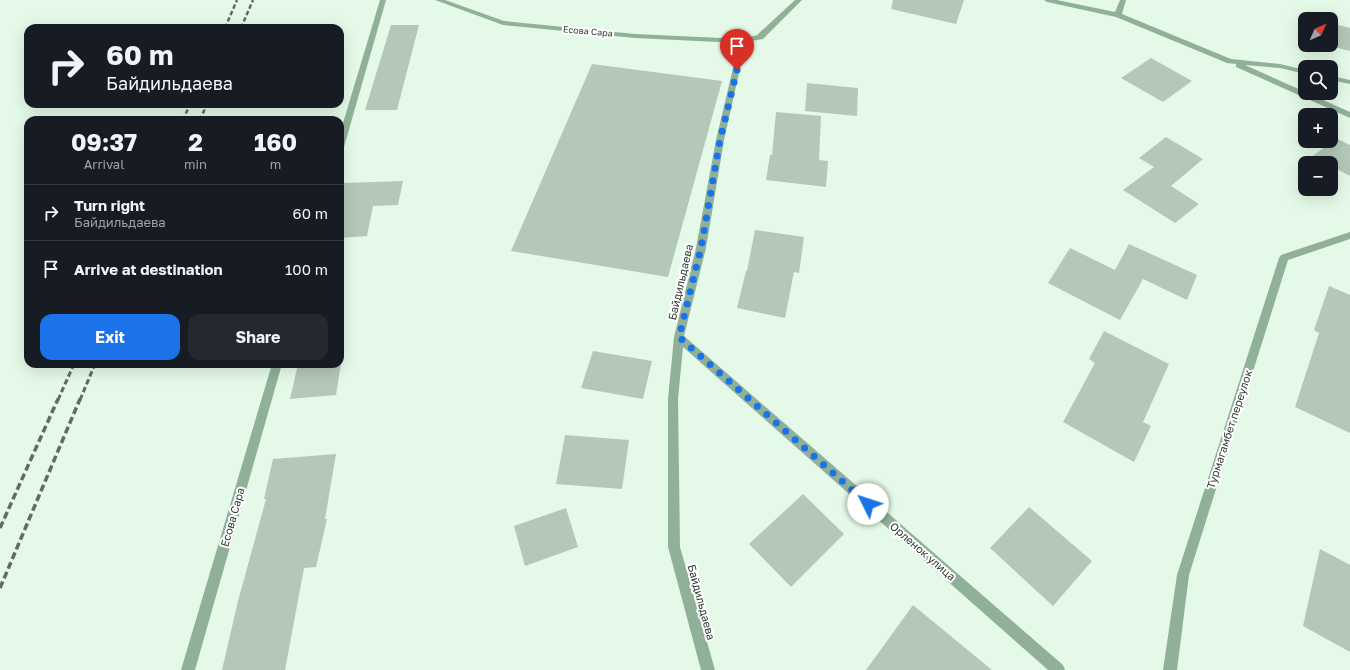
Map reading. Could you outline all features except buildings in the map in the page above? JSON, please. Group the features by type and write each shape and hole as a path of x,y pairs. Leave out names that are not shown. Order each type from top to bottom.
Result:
{"street":[{"path":"344,133 383,0"},
{"name":"Есова Сара","path":"438,0 503,23 635,36 743,41"},
{"path":"743,41 760,37 799,0"},
{"path":"1047,0 1118,15 1230,61 1350,116"},
{"path":"1118,15 1123,0"},
{"name":"Байдильдаева","path":"708,670 674,547 673,399 679,337 701,248 720,140 743,41"},
{"path":"1230,61 1280,66 1298,70"},
{"path":"1338,79 1350,82"},
{"name":"Турмагамбет переулок","path":"1170,670 1183,575 1284,258 1350,235"},
{"name":"Орленок улица","path":"679,337 1058,670"},
{"name":"Есова Сара","path":"188,670 276,368"}],"railway":[{"path":"227,24 237,0"},
{"path":"243,24 253,0"},
{"path":"185,116 188,108"},
{"path":"202,116 205,108"},
{"path":"58,400 72,368"},
{"path":"80,400 93,368"},
{"path":"0,528 58,399"},
{"path":"0,588 80,399"}],"route":[{"path":"737,70 720,140 701,248 679,337 868,504"}]}
